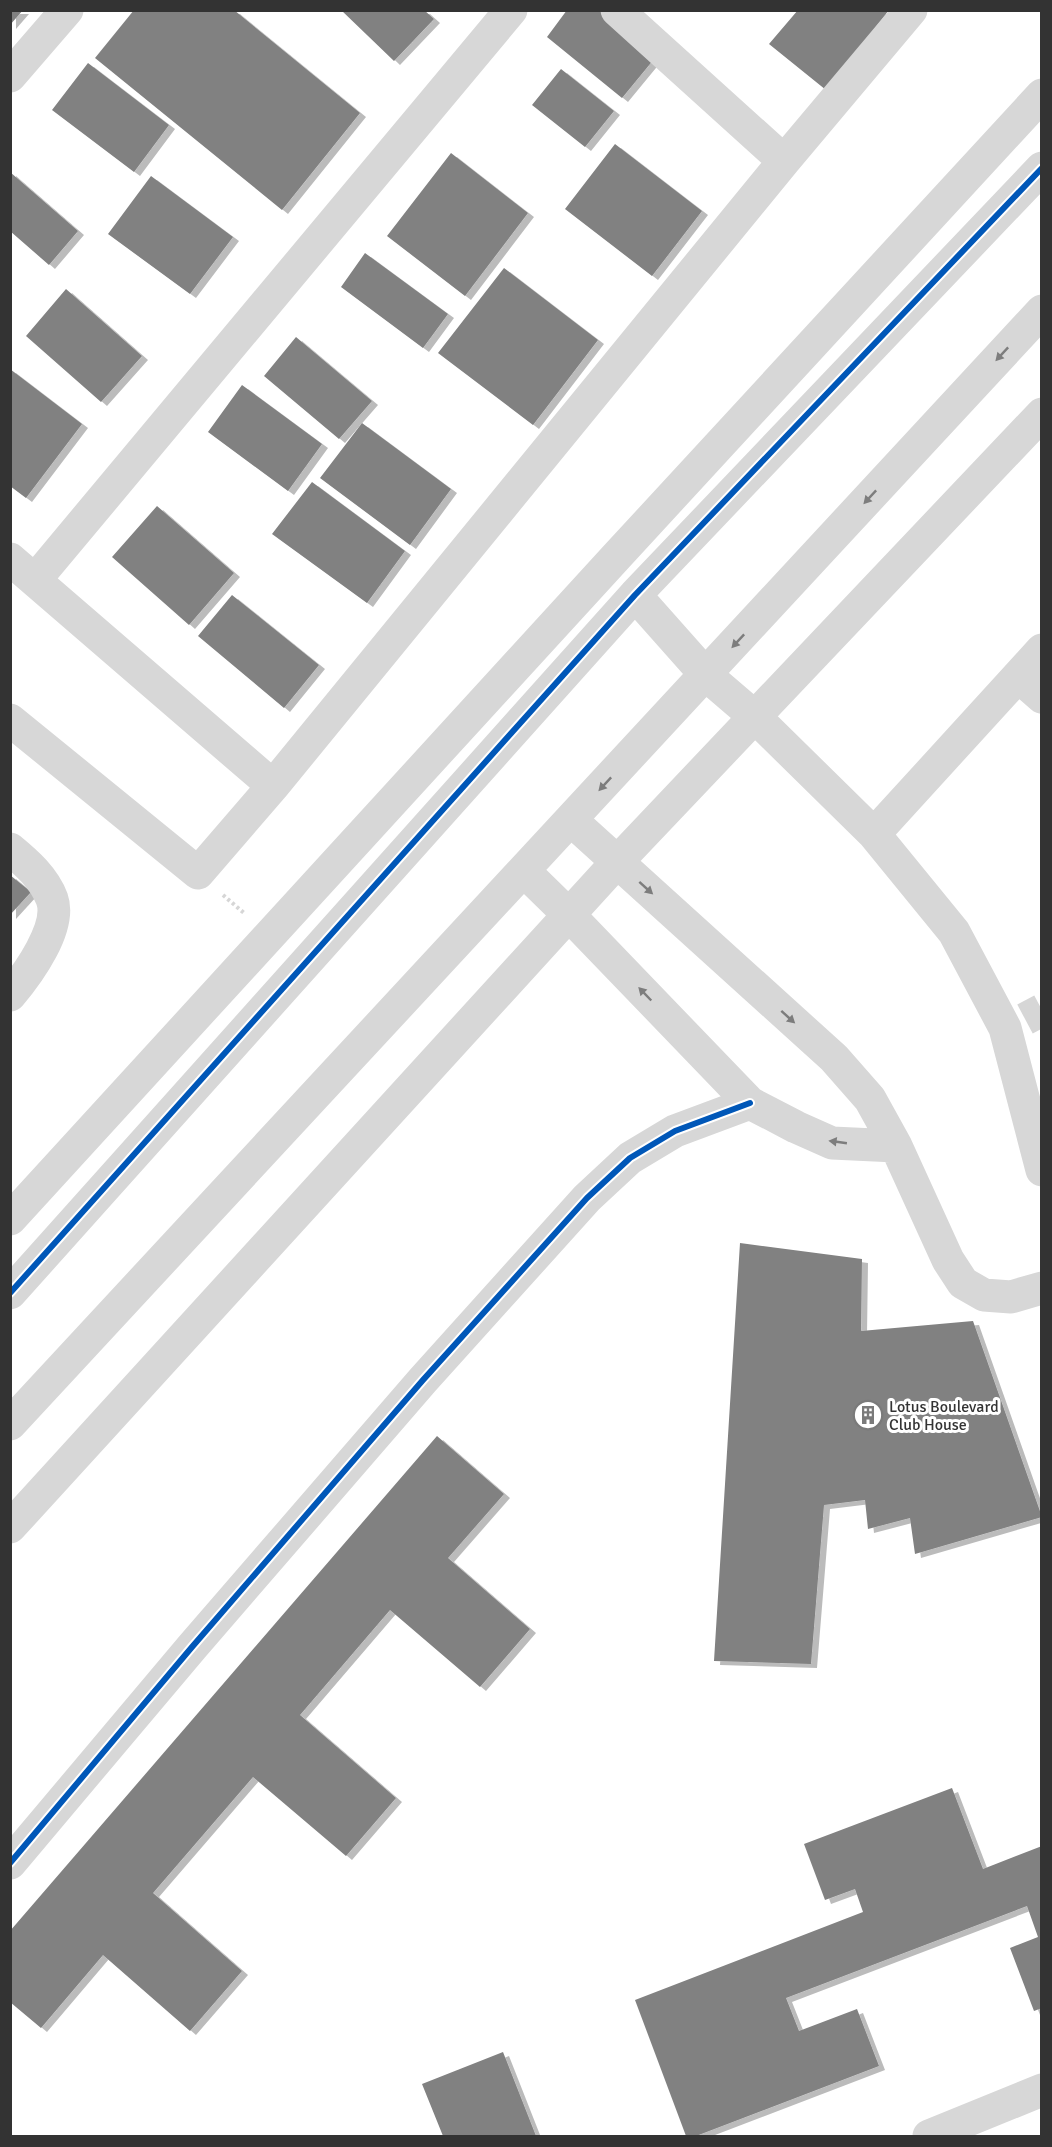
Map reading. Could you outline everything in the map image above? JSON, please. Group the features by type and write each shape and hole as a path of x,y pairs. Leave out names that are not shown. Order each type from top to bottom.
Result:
{"street":[{"path":"10,76 67,10"},
{"path":"35,580 512,10"},
{"path":"617,10 784,161"},
{"path":"10,720 198,873 273,786 784,161 911,10"},
{"path":"10,1219 1041,95"},
{"path":"10,1293 635,595 1041,168"},
{"path":"10,1424 1041,311"},
{"path":"10,1527 617,862 1041,414"},
{"path":"10,559 273,786"},
{"path":"635,595 706,675 756,717 874,834 954,932 1015,1023 1041,1170"},
{"path":"874,834 1030,686 1041,650"},
{"path":"571,820 834,1058 870,1099 896,1146 948,1260 963,1283 984,1295 1011,1297 1041,1288"},
{"path":"10,849 34,869 52,900 52,929 27,976 10,994"},
{"path":"524,871 750,1103 832,1143 896,1146"},
{"path":"270,935 304,966"},
{"path":"10,1863 207,1629 423,1380 587,1198 630,1158 675,1131 750,1103"},
{"path":"929,2136 1041,2091"}],"path":[{"path":"198,873 270,935"}],"building":[{"path":"10,10 23,10 10,25"},
{"path":"134,10 234,10 360,113 282,210 95,58"},
{"path":"341,10 424,10 434,19 394,61"},
{"path":"567,10 606,10 659,53 622,98 547,37"},
{"path":"798,10 889,10 826,90 769,44"},
{"path":"88,63 169,125 134,172 52,110"},
{"path":"561,69 614,111 585,147 532,105"},
{"path":"615,144 702,211 652,276 565,209"},
{"path":"451,153 528,213 465,296 387,236"},
{"path":"10,172 78,231 49,265 10,231"},
{"path":"151,176 233,237 190,294 108,234"},
{"path":"365,253 448,314 423,348 341,287"},
{"path":"504,268 598,340 533,425 438,353"},
{"path":"66,289 142,356 101,402 26,336"},
{"path":"296,337 372,401 339,439 264,376"},
{"path":"10,369 82,424 26,498 10,486"},
{"path":"242,385 322,444 288,491 208,432"},
{"path":"362,423 451,489 410,545 320,478"},
{"path":"312,482 405,551 367,603 272,534"},
{"path":"157,506 234,573 189,625 112,557"},
{"path":"232,595 319,665 284,708 198,636"},
{"path":"10,875 31,892 10,915"},
{"name":"Lotus Boulevard Club House","path":"740,1243 862,1259 861,1331 973,1321 1042,1517 915,1554 910,1518 868,1529 865,1500 824,1505 811,1664 714,1661"},
{"path":"437,1436 504,1494 448,1558 530,1629 480,1687 390,1610 300,1715 396,1798 346,1856 253,1777 153,1893 242,1971 190,2031 103,1955 41,2028 10,2002 10,1931"},
{"path":"952,1788 983,1869 1042,1846 1042,2008 1034,2011 1010,1948 1038,1937 1027,1906 786,1998 799,2031 857,2009 879,2066 696,2136 686,2136 635,2000 863,1912 855,1889 825,1900 804,1844"},
{"path":"503,2052 536,2136 443,2136 422,2084"}],"tunnel":[{"path":"1025,1019 1042,1010"}],"cycle path":[{"path":"10,1293 635,595 1042,168"},
{"path":"10,1863 192,1647 423,1380 587,1198 630,1158 675,1131 750,1103"}],"place":[{"name":"Lotus Boulevard Club House","path":"868,1415"}]}
